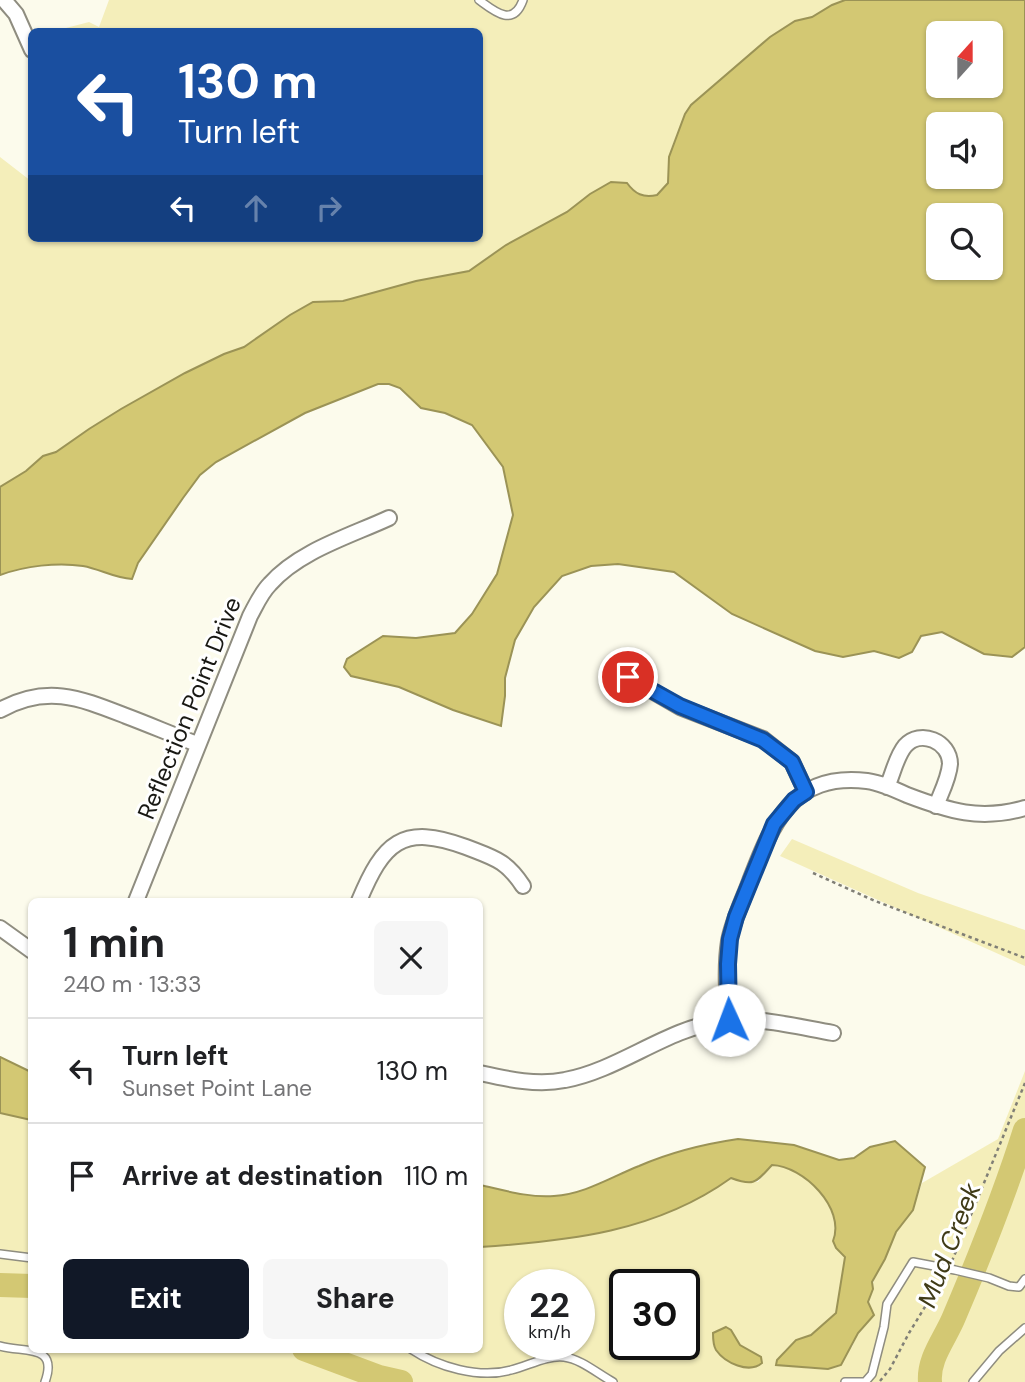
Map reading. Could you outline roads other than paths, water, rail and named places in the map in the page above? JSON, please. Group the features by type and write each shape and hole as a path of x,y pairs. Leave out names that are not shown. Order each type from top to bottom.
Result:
{"street":[{"path":"4,0 16,14 28,41"},
{"name":"Reflection Point Drive","path":"137,898 250,616 269,584 307,555 389,519"},
{"path":"628,677 680,706 763,740 792,762 806,792"},
{"path":"0,710 19,701 71,696 197,744"},
{"path":"887,787 900,755 910,741 918,738 936,741 946,750 950,762 936,806"},
{"path":"729,1020 729,951 736,917 774,824 794,800 806,792 846,780 868,781 962,814 1004,814 1025,808"},
{"path":"360,898 377,862 390,848 409,838 420,836 443,838 491,856 507,864 523,886"},
{"path":"0,929 28,948"},
{"path":"483,1073 530,1081 565,1080 692,1029 729,1020 834,1032"}],"lane":[{"path":"479,0 499,15 508,15 516,12 523,0"},
{"path":"0,1254 28,1258"},
{"path":"845,1382 864,1382 872,1374 887,1304 908,1268 915,1262 989,1278 1022,1289 1025,1279"},
{"path":"973,1382 999,1351 1025,1328"},
{"path":"0,1346 28,1350"},
{"path":"40,1353 49,1368 45,1382"},
{"path":"419,1353 442,1365 488,1373 566,1357 613,1382"}],"waterway":[{"name":"Mud Creek","path":"930,1382 934,1357 983,1248 1025,1130"},
{"name":"Mud Creek","path":"0,1285 28,1286"},
{"name":"Mud Creek","path":"315,1353 379,1377 401,1382"}]}
